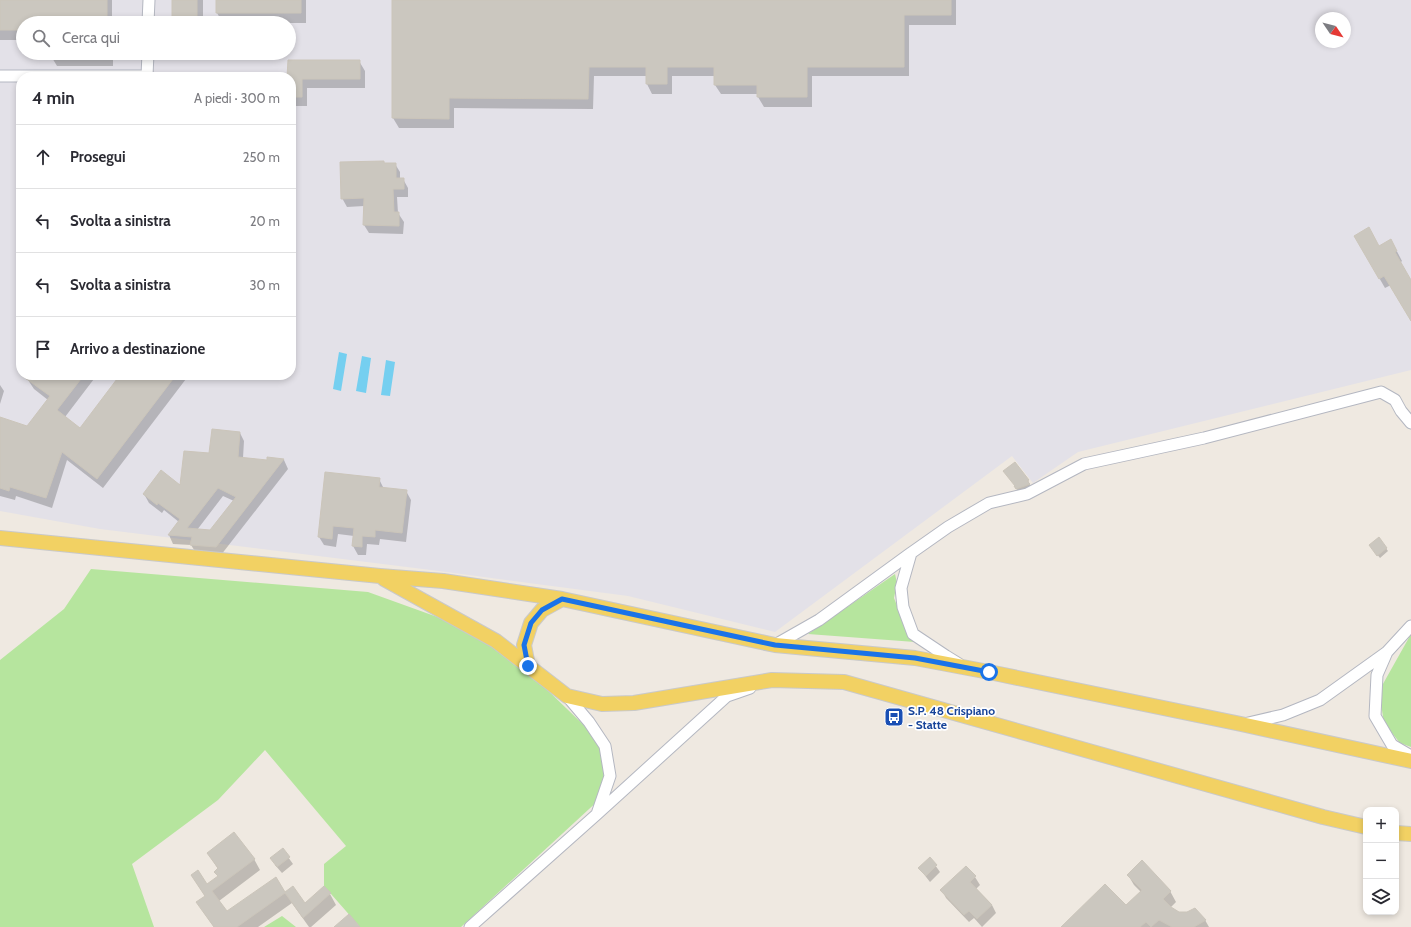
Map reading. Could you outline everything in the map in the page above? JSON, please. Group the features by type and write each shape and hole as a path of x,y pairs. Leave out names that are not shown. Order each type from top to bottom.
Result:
{"main road":[{"path":"0,538 443,581 562,599 775,645 915,658 1241,724 1411,761"},
{"path":"380,576 496,641 567,696 602,704 634,703 772,680 844,682 1308,813 1363,826"},
{"path":"528,666 524,645 531,623 542,610 562,599"},
{"path":"1399,833 1411,834"}],"street":[{"path":"148,16 149,0"},
{"path":"147,72 148,60"},
{"path":"0,76 16,76"},
{"path":"775,645 819,620 948,527 990,503 1027,494 1084,464 1204,438 1381,392 1395,400 1401,411 1411,423"},
{"path":"911,553 900,588 904,608 913,634 966,668"},
{"path":"1241,724 1283,715 1320,700 1387,652 1411,626"},
{"path":"1387,652 1377,675 1375,716 1392,745 1411,756"},
{"path":"470,927 727,696 772,680"},
{"path":"567,696 589,722 605,746 610,776 596,815"}],"shaded area":[{"path":"0,0 1411,0 1411,370 1078,452 1033,483 1012,456 775,632 628,596 100,529 0,511"}],"green space":[{"path":"91,569 368,592 465,627 536,679 596,737 607,764 601,798 461,927 360,927 324,886 324,864 346,846 265,750 218,800 132,864 154,927 0,927 0,660 64,609"},
{"path":"895,574 897,583 894,598 906,629 915,642 808,634"},
{"path":"1411,634 1411,747 1400,743 1384,723 1379,691"},
{"path":"282,916 296,927 264,927"}],"water":[{"path":"339,352 347,354 341,391 333,389"},
{"path":"362,356 371,358 366,393 356,391"},
{"path":"386,360 395,362 390,396 381,395"}],"building":[{"path":"0,0 107,0 107,16 16,16 16,30 0,30"},
{"path":"172,0 197,0 197,16 172,16"},
{"path":"216,0 301,0 301,13 216,13"},
{"path":"392,0 951,0 951,15 904,15 904,67 807,67 807,97 757,97 757,85 714,85 714,67 667,67 667,84 646,84 646,67 589,67 588,99 449,98 449,119 392,118"},
{"path":"288,60 360,60 360,79 302,79 302,97 296,97 296,72 287,72"},
{"path":"384,161 384,163 396,163 396,178 404,178 404,189 393,189 394,212 399,212 399,226 363,225 364,198 341,199 340,162"},
{"path":"1369,227 1379,246 1391,239 1397,251 1395,252 1411,280 1411,321 1384,276 1379,279 1354,236"},
{"path":"28,380 80,380 57,410 80,428 116,380 172,380 97,479 62,452 46,498 10,487 9,491 0,488 0,417 27,426 50,396"},
{"path":"212,429 240,432 238,457 267,460 267,457 284,459 216,547 190,545 192,537 168,535 180,519 158,503 157,505 143,494 161,470 180,485 184,451 209,453","holes":["218,488 236,497 210,530 187,528"]},
{"path":"1015,462 1029,480 1027,481 1030,484 1016,489 1003,471"},
{"path":"325,472 380,478 379,487 407,490 402,533 375,530 375,537 362,536 362,547 352,546 354,528 333,526 332,539 318,537"},
{"path":"1379,537 1387,548 1377,556 1369,545"},
{"path":"234,832 255,859 212,891 227,911 276,877 285,892 293,886 305,903 324,886 331,893 303,918 285,893 237,927 214,927 196,902 205,896 191,875 198,870 207,884 218,876 214,872 218,868 207,853"},
{"path":"283,848 290,857 277,867 270,858"},
{"path":"930,857 937,865 926,876 918,868"},
{"path":"1142,860 1171,891 1163,899 1171,907 1179,912 1187,912 1195,908 1206,920 1194,927 1172,927 1159,920 1151,927 1146,922 1140,927 1061,927 1105,884 1126,905 1142,890 1127,875"},
{"path":"966,866 976,876 970,882 992,905 977,919 969,911 964,915 940,890"},
{"path":"349,914 360,927 334,927"}],"place":[{"name":"S.P. 48 Crispiano - Statte","path":"894,717"}],"route":[{"path":"528,666 524,645 531,623 542,610 562,599 775,645 915,658 989,672"}]}
